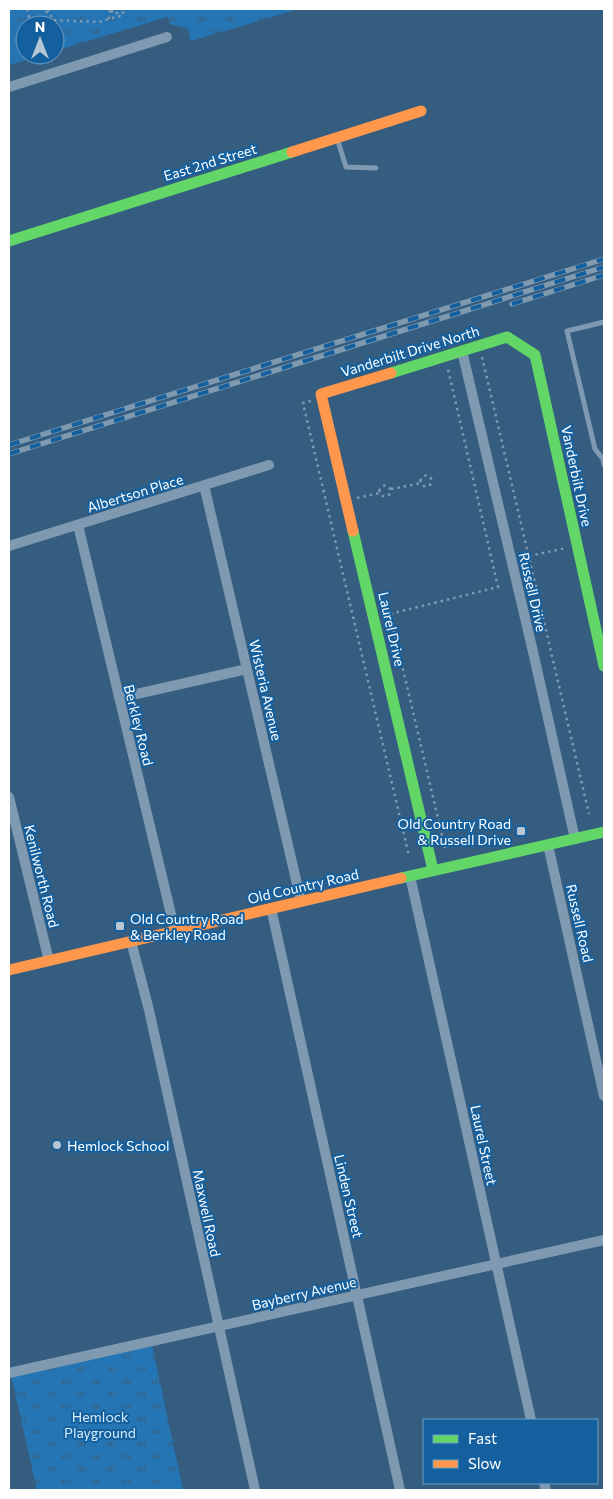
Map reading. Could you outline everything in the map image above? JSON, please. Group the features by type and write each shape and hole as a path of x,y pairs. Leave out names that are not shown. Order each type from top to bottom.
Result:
{"street":[{"path":"9,87 167,37"},
{"name":"East 2nd Street","path":"9,241 421,111"},
{"name":"Vanderbilt Drive North","path":"322,396 507,337"},
{"name":"Vanderbilt Drive","path":"507,337 535,355 604,666"},
{"name":"Russell Drive","path":"462,351 575,839"},
{"name":"Laurel Drive","path":"322,396 433,870"},
{"name":"Albertson Place","path":"9,546 269,465"},
{"name":"Wisteria Avenue","path":"204,485 301,901"},
{"name":"Berkley Road","path":"78,525 175,931"},
{"path":"119,698 246,669"},
{"name":"Kenilworth Road","path":"9,797 49,961"},
{"name":"Old Country Road","path":"9,970 433,870 604,832"},
{"name":"Russell Road","path":"548,844 604,1096"},
{"name":"Laurel Street","path":"410,876 530,1419"},
{"name":"Linden Street","path":"271,908 400,1490"},
{"name":"Maxwell Road","path":"131,941 255,1490"},
{"name":"Bayberry Avenue","path":"9,1373 604,1240"}],"lane":[{"path":"337,138 346,167 376,168"},
{"path":"604,322 567,331 595,449 604,461"}],"path":[{"path":"48,9 53,20 100,22 123,15 123,9"},
{"path":"111,9 112,13 117,13 117,9"},
{"path":"109,19 111,9"},
{"path":"482,352 589,814"},
{"path":"445,848 390,614 498,587 446,362"},
{"path":"322,396 303,403 409,856"},
{"path":"380,493 380,489 384,486 388,486 391,489 421,483 428,486 432,481 431,477 426,476 422,478 421,483"},
{"path":"347,502 363,496 380,493 387,496 390,494 391,489"},
{"path":"529,556 566,548 576,540"}],"green space":[{"path":"9,9 299,9 191,41 187,28 170,24 167,17 65,48 65,15 15,15 15,63 9,65"},
{"name":"Hemlock Playground","path":"152,1345 183,1490 37,1490 11,1375"}],"railway":[{"path":"9,445 604,259"},
{"path":"9,454 604,267"},
{"path":"512,304 604,275"}],"traffic: fast":[{"path":"9,241 292,152"},
{"path":"391,373 507,337 535,355 604,666"},
{"path":"353,531 433,870"},
{"path":"401,878 604,832"}],"traffic: slow":[{"path":"292,152 421,111"},
{"path":"353,531 321,394 391,373"},
{"path":"9,970 401,878"}],"place":[{"name":"Old Country Road & Russell Drive","path":"521,831"},
{"name":"Old Country Road & Berkley Road","path":"120,926"},
{"name":"Hemlock School","path":"57,1145"}]}
